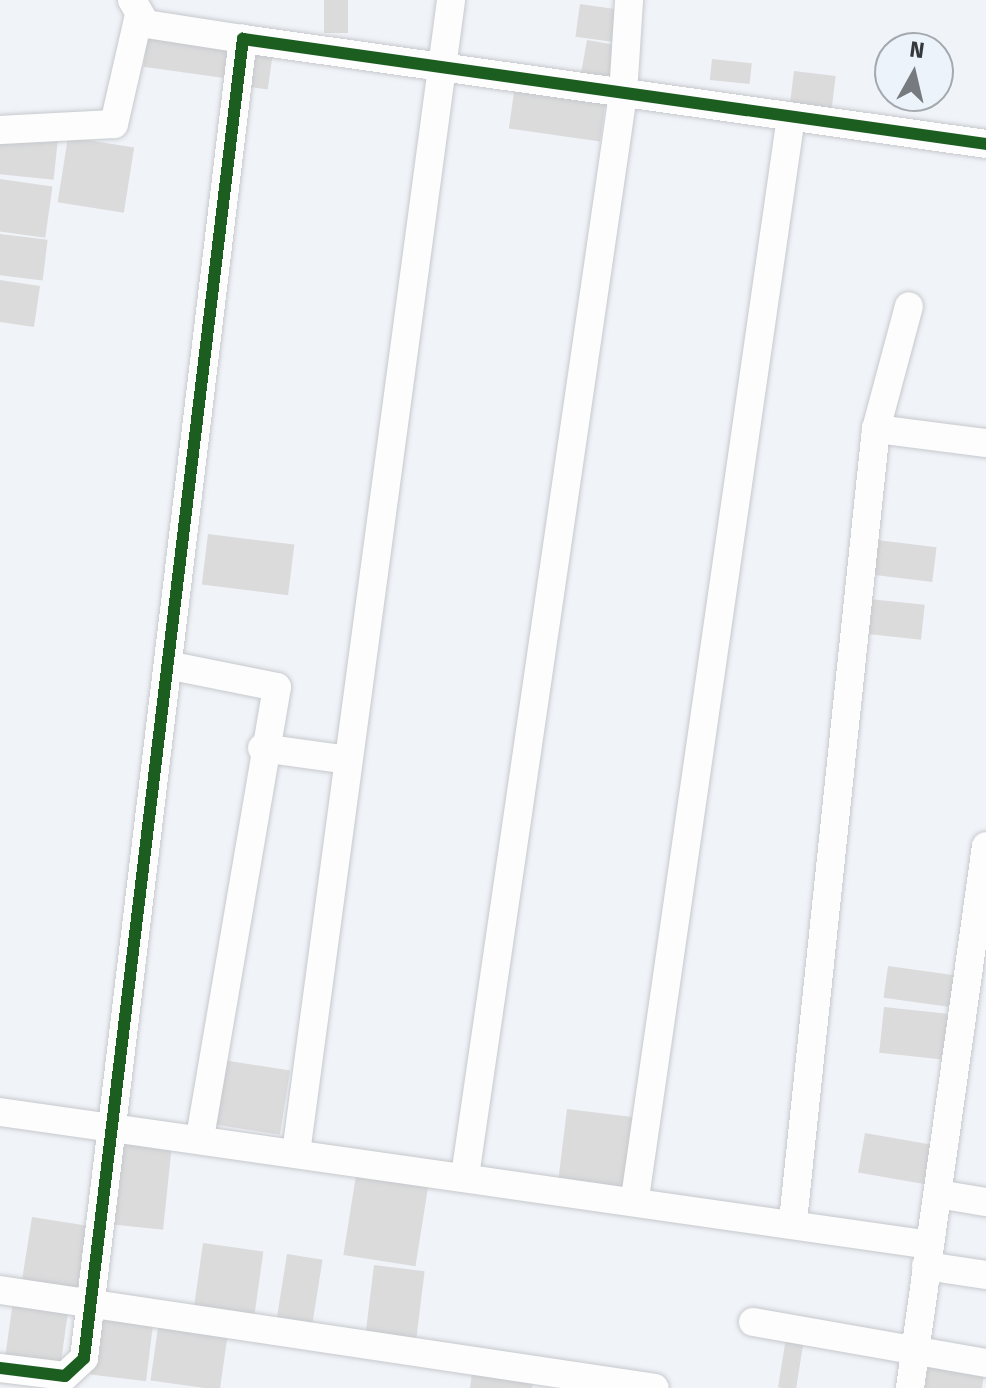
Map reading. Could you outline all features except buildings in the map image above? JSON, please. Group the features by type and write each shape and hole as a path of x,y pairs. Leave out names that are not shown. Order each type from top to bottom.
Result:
{"street":[{"path":"296,1153 451,0"},
{"path":"465,1176 623,94 629,0"},
{"path":"0,130 114,124 135,10 243,39 986,144"},
{"path":"0,1368 76,1372 113,1129 172,666 243,39"},
{"path":"635,1198 791,117"},
{"path":"793,1221 876,429 909,306"},
{"path":"876,429 986,443"},
{"path":"172,666 272,681 277,687 262,748 200,1138"},
{"path":"262,748 348,760"},
{"path":"910,1388 938,1194 975,1027 986,846"},
{"path":"0,1112 793,1221 928,1255 986,1275"},
{"path":"938,1194 986,1202"},
{"path":"0,1290 88,1302 540,1379 655,1388"},
{"path":"753,1322 986,1363"}],"cycle path":[{"path":"0,1368 65,1376 84,1358 243,39 986,144"}]}
